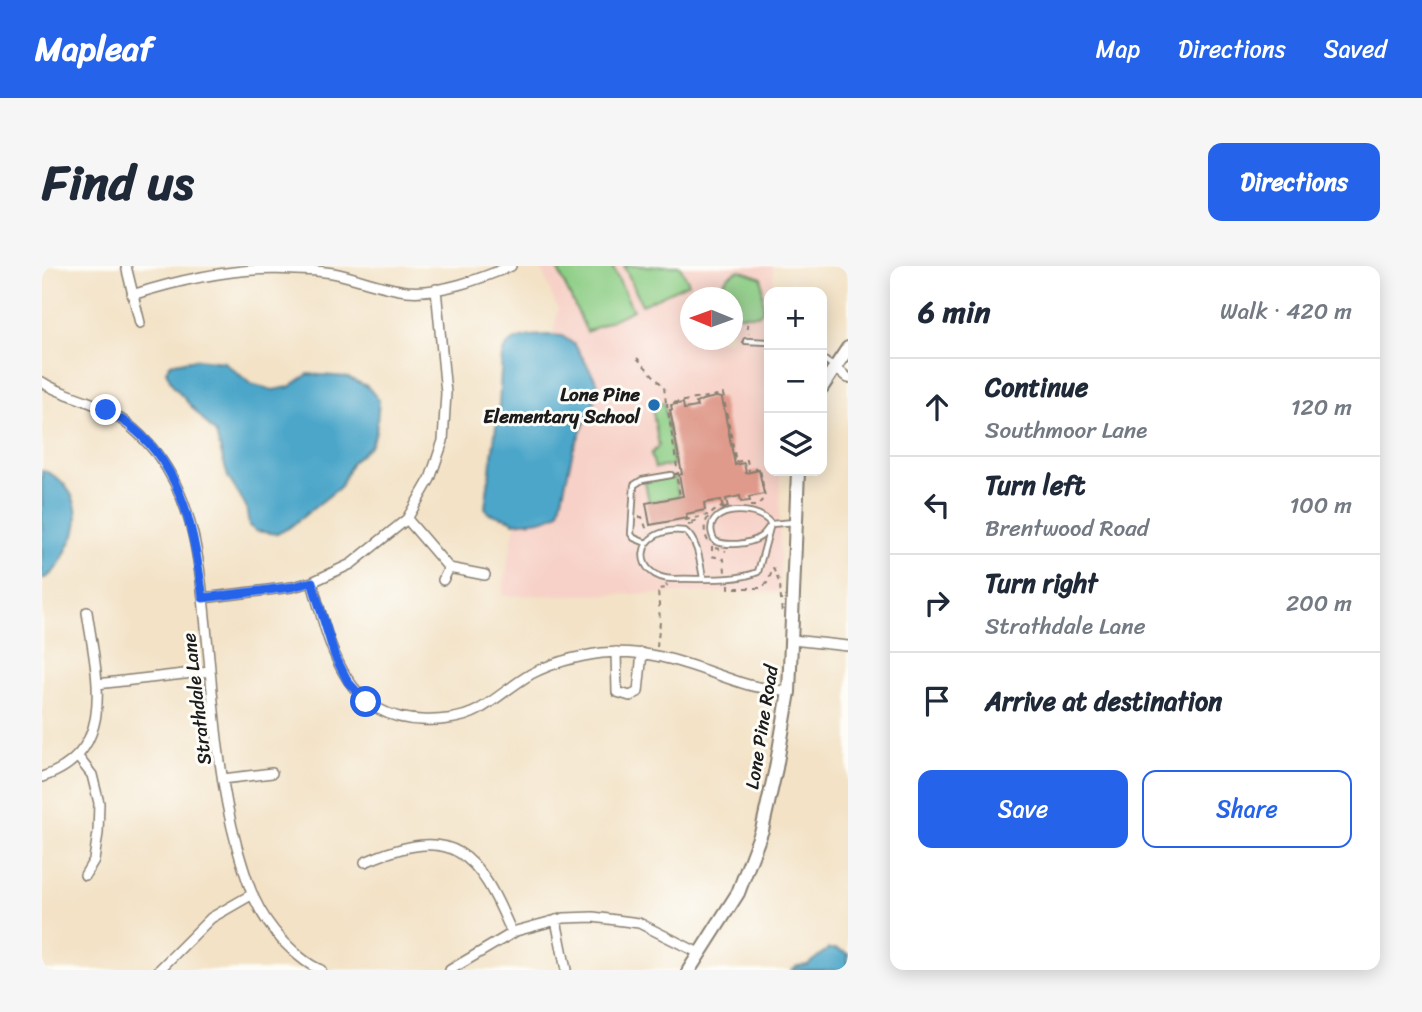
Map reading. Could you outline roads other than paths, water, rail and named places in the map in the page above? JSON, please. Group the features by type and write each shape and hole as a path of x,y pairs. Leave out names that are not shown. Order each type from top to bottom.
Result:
{"street":[{"path":"126,266 140,323"},
{"path":"132,295 179,281 249,270 293,269 333,270 407,291 436,289 511,266"},
{"path":"203,598 312,582 351,564 407,519 430,479 443,442 446,393 436,289"},
{"path":"827,379 848,348"},
{"path":"834,367 848,378"},
{"name":"Strathdale Lane","path":"42,382 106,410 134,428 157,454 176,485 192,527 203,598 223,779 233,831 251,895 281,938 296,954 321,970"},
{"name":"Lone Pine Road","path":"689,970 738,892 762,830 776,768 789,692 798,476"},
{"path":"407,519 449,568 485,575"},
{"path":"443,580 449,568"},
{"path":"312,582 335,656 348,682 366,702 391,715 437,721 476,712 533,673 581,656 616,652 671,658 744,684 789,692"},
{"path":"42,777 57,772 78,757 92,735 97,714 97,684 87,612"},
{"path":"792,640 848,646"},
{"path":"616,652 617,692 631,696 638,692 642,653"},
{"path":"97,684 210,671"},
{"path":"78,757 92,775 99,803 94,860 85,875"},
{"path":"223,779 272,773"},
{"path":"365,862 414,845 448,847 464,855 481,870 498,899 512,933"},
{"path":"159,970 211,918 251,895"},
{"path":"450,970 512,933 556,920 593,917 639,923 699,953"},
{"path":"556,920 566,970"}],"lane":[{"path":"748,342 764,342"},
{"path":"827,362 834,367"},
{"path":"646,543 631,534 634,485 637,482 673,475"},
{"path":"771,524 765,516 758,513 724,513 713,521 711,531 715,541 735,544 760,537 771,524 796,522"},
{"path":"703,578 696,547 691,536 685,531 657,533 646,543 645,564 655,575 668,579 703,578 727,577 751,575 758,572 771,524"}],"water":[{"path":"562,336 575,345 599,390 573,450 559,512 543,519 513,523 512,520 488,513 485,507 499,405 502,355 515,340"},
{"path":"196,359 224,362 251,384 273,390 289,387 308,374 347,377 367,386 379,400 376,432 370,446 352,462 340,487 289,528 277,534 256,531 249,526 246,506 228,477 216,434 173,386 166,371 170,364"},
{"path":"42,470 66,486 74,502 77,521 74,536 60,563 50,575 42,579"},
{"path":"828,949 837,949 848,954 848,970 792,970 797,966 807,965"}],"place":[{"name":"Lone Pine Elementary School","path":"654,405"}]}
